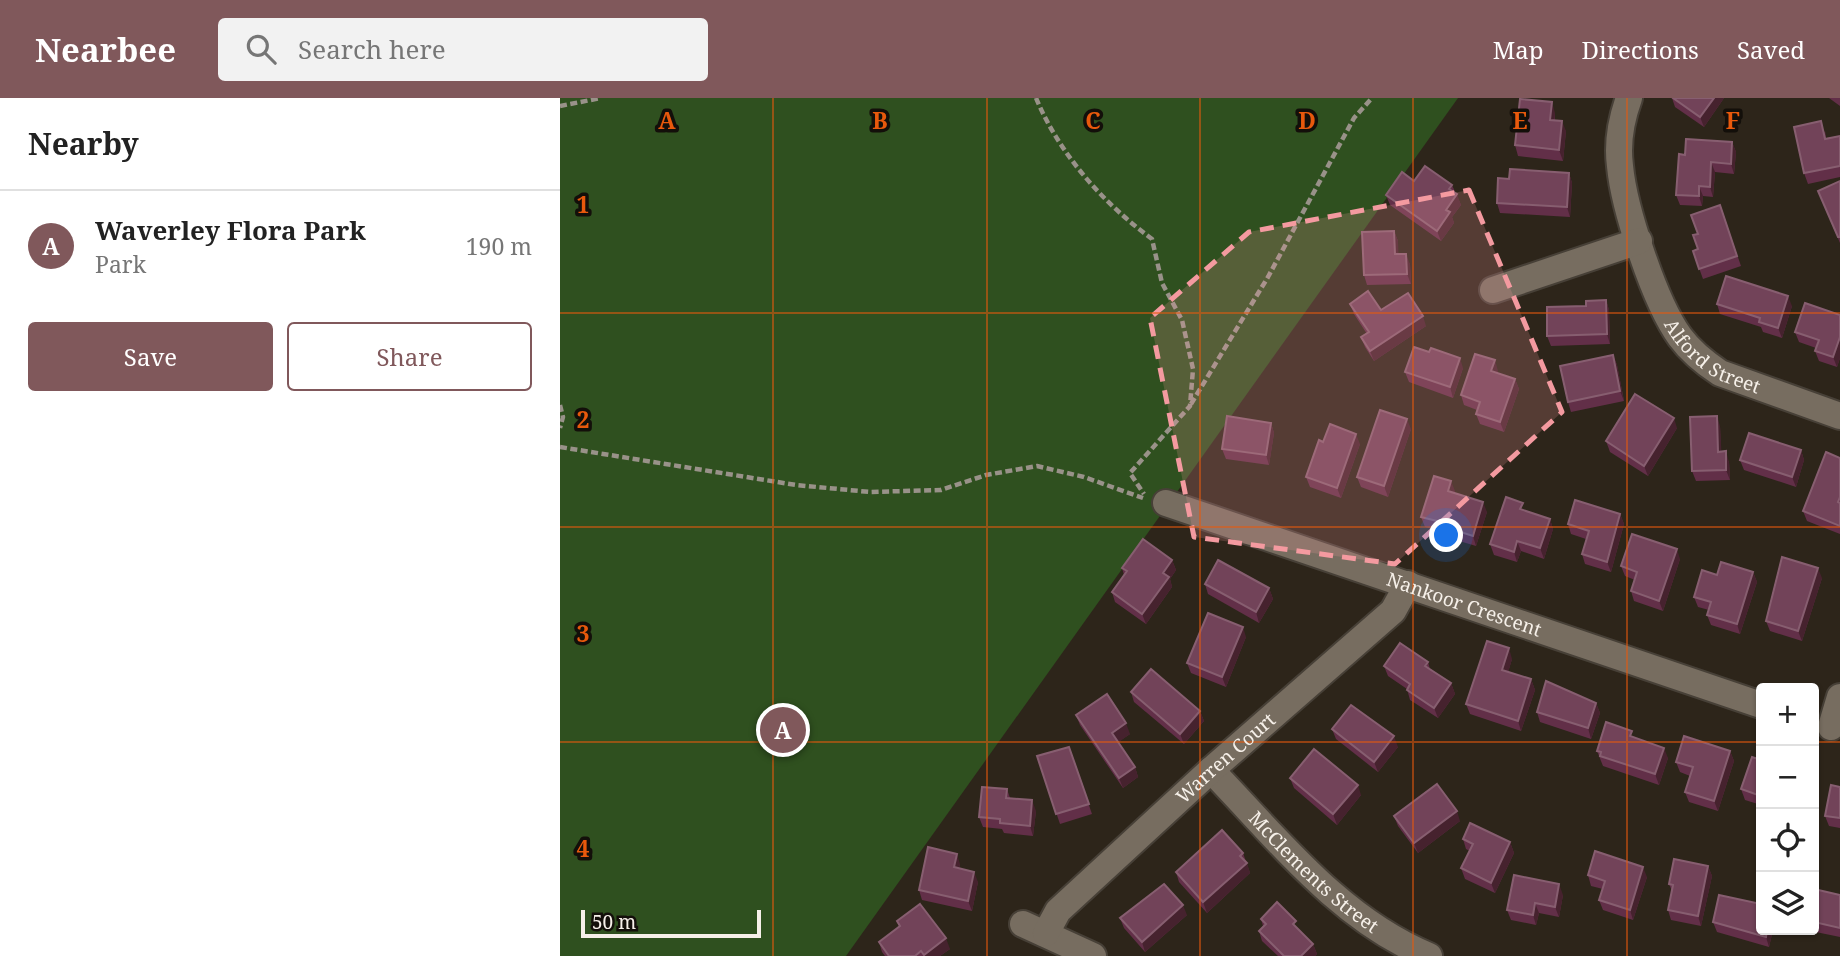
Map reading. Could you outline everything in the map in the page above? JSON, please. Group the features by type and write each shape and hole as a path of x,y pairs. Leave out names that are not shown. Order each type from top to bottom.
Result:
{"street":[{"name":"Alford Street","path":"1629,98 1619,139 1619,165 1639,241 1668,318 1680,337 1705,363 1743,383 1840,416"},
{"path":"1493,290 1639,241"},
{"name":"Nankoor Crescent","path":"1166,503 1756,703"},
{"name":"Warren Court","path":"1093,956 1035,929 1393,611 1408,584"},
{"path":"1828,726 1840,697"},
{"name":"McClements Street","path":"1211,770 1338,900 1363,920 1429,956"}],"path":[{"path":"560,106 601,98"},
{"path":"1036,98 1066,152 1118,214 1152,239 1162,283 1182,320 1193,369 1189,406"},
{"path":"560,447 796,485 870,492 941,490 986,475 1037,466 1084,477 1148,499 1130,473 1189,406 1269,277 1354,118 1372,98"},
{"path":"560,405 563,417 560,428"}],"highlighted area":[{"path":"1469,190 1562,412 1395,564 1194,537 1150,318 1249,232"}],"green space":[{"path":"560,98 1458,98 846,956 560,956"}],"building":[{"path":"1673,98 1714,98 1700,117"},
{"path":"1520,99 1552,102 1550,120 1562,121 1559,150 1515,145"},
{"path":"1821,121 1825,139 1840,136 1840,166 1804,173 1794,127"},
{"path":"1686,139 1732,142 1731,164 1711,162 1710,187 1699,186 1699,196 1676,195 1679,154 1685,155"},
{"path":"1425,166 1452,185 1449,189 1457,194 1446,210 1450,212 1437,231 1386,195 1402,172 1414,181"},
{"path":"1510,169 1569,173 1567,207 1497,203 1498,178 1509,179"},
{"path":"1840,181 1840,237 1838,237 1818,191"},
{"path":"1720,205 1737,256 1699,269 1693,251 1698,249 1693,235 1698,234 1691,215"},
{"path":"1394,231 1395,254 1406,254 1407,274 1364,275 1362,232"},
{"path":"1726,276 1788,296 1778,328 1759,322 1760,318 1717,304"},
{"path":"1368,291 1381,310 1408,293 1423,316 1370,351 1361,337 1369,332 1350,304"},
{"path":"1606,300 1607,334 1547,336 1547,307 1586,306 1586,301"},
{"path":"1805,303 1840,315 1840,337 1833,357 1815,351 1819,340 1795,332"},
{"path":"1414,347 1429,352 1431,348 1460,358 1450,387 1405,372"},
{"path":"1475,354 1495,360 1491,371 1515,379 1500,422 1476,414 1480,402 1461,395"},
{"path":"1613,355 1620,391 1568,402 1560,366"},
{"path":"1635,394 1674,418 1644,466 1606,441"},
{"path":"1380,410 1407,419 1384,486 1357,477"},
{"path":"1227,416 1271,423 1266,455 1222,449"},
{"path":"1717,416 1718,452 1726,451 1726,470 1692,471 1690,417"},
{"path":"1330,424 1356,434 1337,488 1306,477 1319,440 1323,442"},
{"path":"1749,433 1801,450 1792,477 1740,460"},
{"path":"1826,452 1840,458 1840,526 1803,511"},
{"path":"1434,476 1451,481 1448,491 1483,502 1473,536 1421,517"},
{"path":"1506,497 1523,503 1520,509 1550,519 1540,548 1517,541 1514,552 1490,544"},
{"path":"1575,500 1620,514 1607,562 1582,554 1589,531 1568,524"},
{"path":"1632,534 1677,549 1659,601 1631,591 1637,572 1621,566"},
{"path":"1143,539 1172,560 1163,573 1169,577 1142,614 1112,592 1127,571 1122,568"},
{"path":"1782,557 1818,568 1798,631 1766,621"},
{"path":"1218,560 1269,588 1256,612 1205,584"},
{"path":"1721,562 1753,572 1737,624 1707,615 1711,602 1694,597 1702,570 1717,575"},
{"path":"1208,613 1243,627 1222,677 1187,663"},
{"path":"1487,641 1509,648 1502,670 1531,679 1518,721 1466,704"},
{"path":"1400,643 1428,662 1425,666 1451,683 1434,708 1407,690 1410,684 1384,666"},
{"path":"1151,669 1200,711 1180,734 1131,692"},
{"path":"1546,681 1596,703 1588,728 1537,712"},
{"path":"1107,694 1126,723 1112,733 1135,767 1119,778 1076,715"},
{"path":"1351,705 1394,736 1374,762 1332,729"},
{"path":"1606,722 1632,731 1630,736 1664,748 1655,774 1600,756 1601,752 1597,751"},
{"path":"1684,736 1730,751 1714,801 1685,792 1693,767 1676,762"},
{"path":"1069,747 1089,804 1056,814 1037,756"},
{"path":"1314,749 1358,785 1333,814 1290,778"},
{"path":"1752,757 1756,758 1756,794 1741,789"},
{"path":"1437,784 1457,811 1414,843 1394,816"},
{"path":"1831,785 1840,787 1840,818 1825,816"},
{"path":"982,787 1007,789 1006,798 1032,800 1030,826 1000,823 1000,819 979,817"},
{"path":"1470,823 1510,842 1491,883 1461,868 1473,844 1463,839"},
{"path":"1222,830 1243,853 1240,856 1247,863 1203,902 1176,872"},
{"path":"928,847 957,854 954,867 974,872 968,901 919,890"},
{"path":"1595,851 1643,867 1630,910 1599,900 1605,881 1588,875"},
{"path":"1674,859 1708,866 1698,916 1668,910"},
{"path":"1514,875 1559,884 1555,907 1535,903 1533,915 1507,910"},
{"path":"1164,884 1183,905 1142,942 1120,918"},
{"path":"1819,890 1840,895 1840,928 1819,923"},
{"path":"1719,895 1756,903 1756,934 1713,922"},
{"path":"1277,902 1296,921 1293,924 1313,944 1301,956 1284,956 1259,931 1266,924 1261,919"},
{"path":"920,904 946,938 924,955 921,951 915,956 889,956 879,942 900,926 897,921"}],"place":[{"name":"Waverley Flora Park","path":"783,730"}]}
